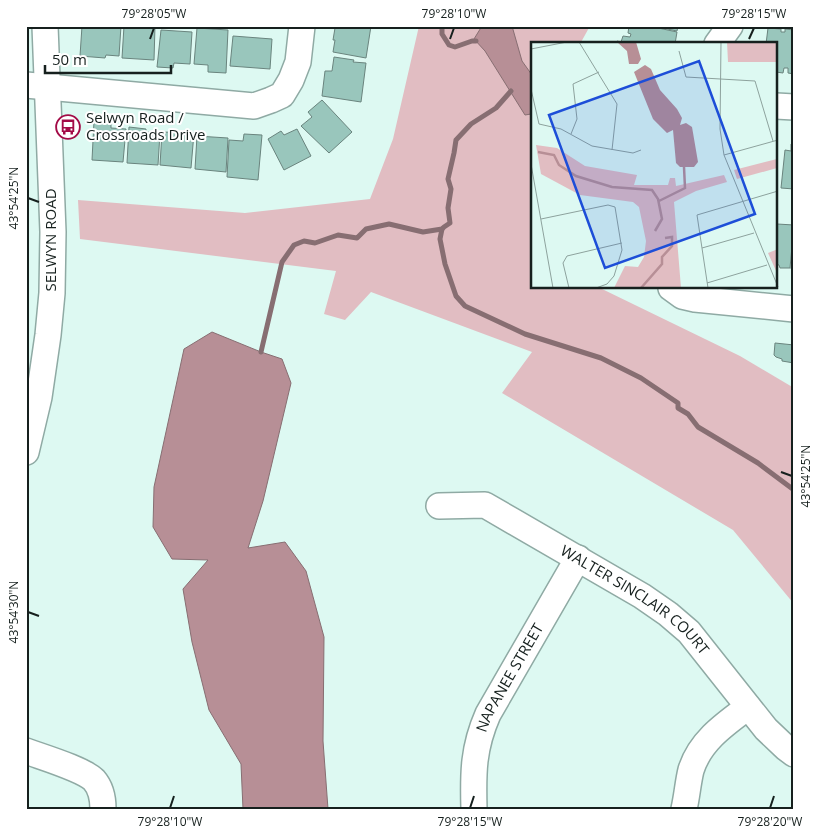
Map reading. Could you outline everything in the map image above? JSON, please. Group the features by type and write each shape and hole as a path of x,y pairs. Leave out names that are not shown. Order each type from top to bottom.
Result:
{"street":[{"name":"SELWYN ROAD","path":"26,452 39,398 37,335 52,293 53,262 37,86 45,26"},
{"path":"37,86 254,106 282,95 292,80 298,62 302,26"},
{"path":"718,42 730,26"},
{"path":"778,106 794,107"},
{"path":"672,289 682,296 695,299 794,309"},
{"name":"WALTER SINCLAIR COURT","path":"439,506 485,505 642,596 668,614 689,632 766,729 794,754"},
{"name":"NAPANEE STREET","path":"474,809 473,773 476,748 483,726 493,705 578,558"},
{"path":"684,809 691,770 701,750 712,736 748,707"},
{"path":"26,751 80,772 94,780 102,793 103,809"}],"shaded area":[{"path":"419,26 590,26 581,42 531,42 531,289 602,289 740,356 794,388 794,604 733,530 502,393 532,352 371,292 345,320 324,314 336,271 80,239 78,200 245,213 370,199 393,139"},
{"path":"482,26 512,26 522,61 531,74 531,114 525,115 485,51 474,39"},
{"path":"212,332 282,359 291,383 263,501 248,548 285,542 306,571 324,637 323,741 328,809 243,809 241,764 209,710 192,642 183,589 208,560 172,559 153,527 154,487 184,349"}],"building":[{"path":"82,26 121,26 119,56 106,55 105,58 80,56"},
{"path":"124,26 155,26 154,60 122,58"},
{"path":"333,26 371,26 366,58 333,52 335,28"},
{"path":"629,26 649,26 677,32 675,42 621,42 623,36 630,37 631,34 628,33"},
{"path":"653,26 678,26 677,31"},
{"path":"197,28 228,30 226,73 208,72 208,65 194,64"},
{"path":"768,28 781,29 781,32 785,32 785,29 794,30 794,74 788,73 788,68 784,68 783,73 778,72 778,42 766,42"},
{"path":"161,30 192,32 190,64 174,63 173,68 157,67"},
{"path":"233,36 272,39 270,69 230,66"},
{"path":"334,57 366,63 361,102 322,96 325,71 332,71"},
{"path":"322,100 352,132 329,153 301,126 312,117 308,112"},
{"path":"94,121 111,123 111,128 126,129 123,162 92,160"},
{"path":"129,127 146,129 146,132 160,133 158,165 127,163"},
{"path":"297,129 311,156 284,170 268,139 281,131 284,135"},
{"path":"162,132 194,133 191,168 160,165"},
{"path":"244,134 262,135 258,180 227,177 229,140 243,141"},
{"path":"197,136 228,138 226,172 195,169"},
{"path":"791,144 794,144 794,189 781,188 785,150 791,151"},
{"path":"778,224 794,225 790,268 780,268"},
{"path":"794,239 794,269 791,269"},
{"path":"775,343 794,345 794,363 782,361 782,359 774,355"}],"waterway":[{"path":"442,26 442,34 449,45 455,47 476,41"},
{"path":"261,352 282,262 294,245 304,241 315,243 338,235 357,238 366,229 389,224 423,232 442,229 450,223 448,208 451,189 448,179 456,140 471,124 496,108 511,91"},
{"path":"442,229 440,239 445,264 456,296 465,306 525,334 601,358 641,378 678,403 678,408 688,414 698,427 758,463 794,490"}],"place":[{"name":"Selwyn Road / Crossroads Drive","path":"68,127"}]}
